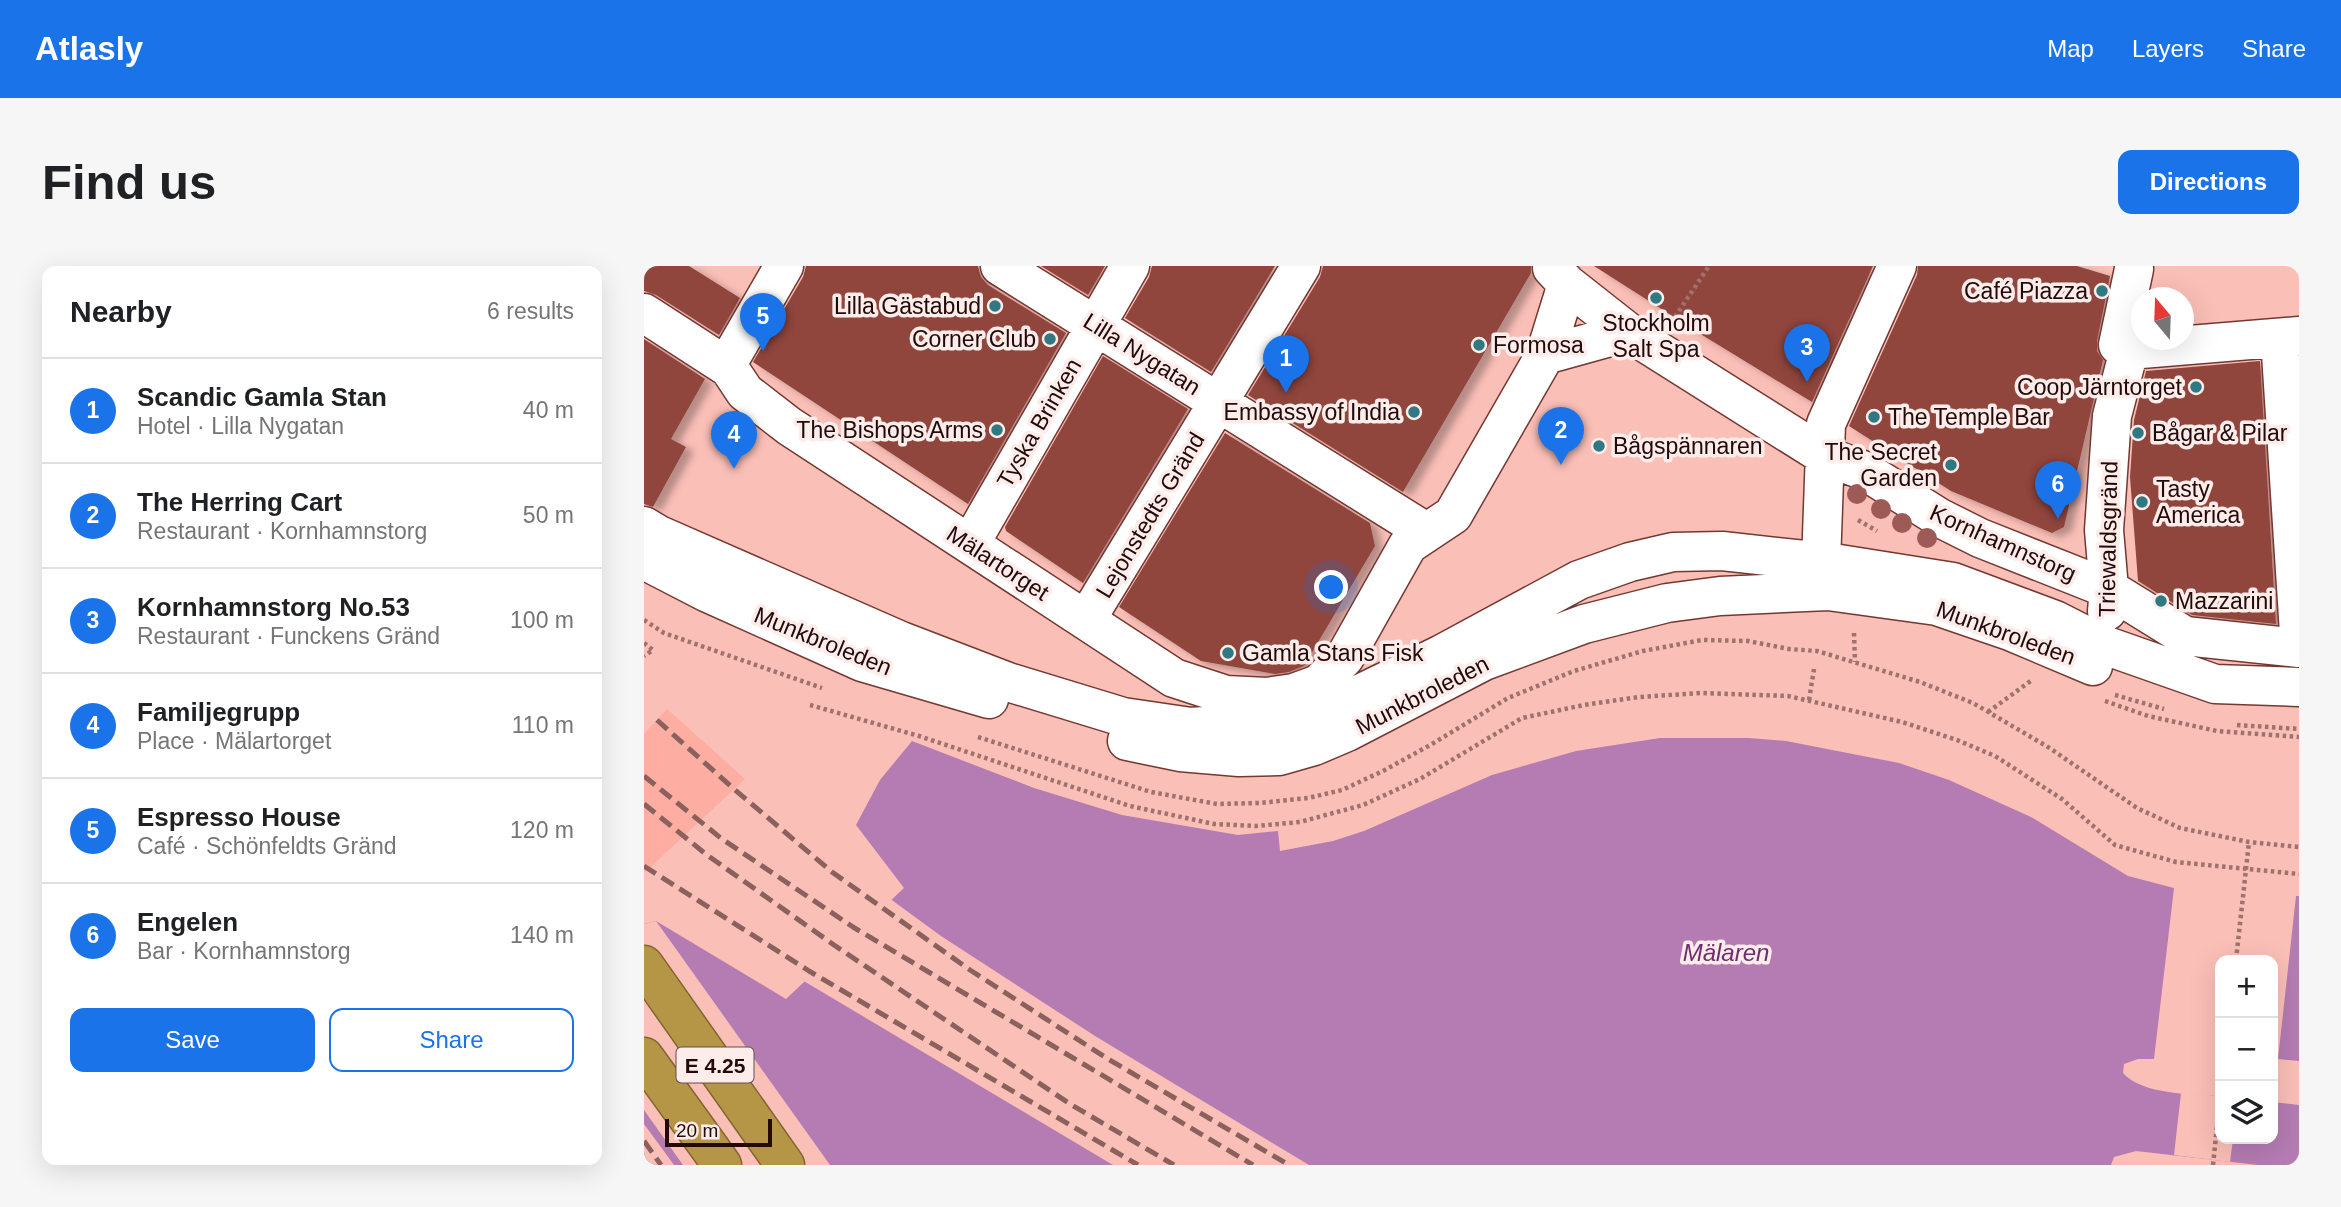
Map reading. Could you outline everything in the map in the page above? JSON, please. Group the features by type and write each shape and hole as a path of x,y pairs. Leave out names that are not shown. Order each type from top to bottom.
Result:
{"highway":[{"name":"E 4.25","path":"644,965 785,1165"},
{"name":"E 4.25","path":"644,1057 722,1165"}],"street":[{"path":"729,369 730,359 784,266"},
{"name":"Lilla Nygatan","path":"1000,266 1426,532"},
{"name":"Tyska Brinken","path":"970,544 1130,266"},
{"name":"Lejonstedts Gränd","path":"1086,620 1301,266"},
{"path":"1821,563 1826,424 1898,266"},
{"path":"2137,267 2118,345 2129,351 2290,337 2299,633"},
{"name":"Kornhamnstorg","path":"1294,693 1320,684 1345,657 1408,545 1453,515 1545,355 1559,275 1628,332 1825,456 1865,471 1940,518 1980,538 2109,589 2185,636 2299,648"},
{"name":"Mälartorget","path":"644,313 729,369 745,392 789,426 1174,678 1226,695 1267,697 1294,693"},
{"path":"1545,355 1628,332"},
{"name":"Triewaldsgränd","path":"2104,645 2109,589 2104,530 2112,416 2129,351"},
{"name":"Munkbroleden","path":"644,526 669,540 901,641 1008,682 1123,717 1191,727 1288,720 1341,702 1442,654 1569,584 1630,562 1673,552 1722,551 1833,563 1953,582 2055,620 2104,645 2215,684 2299,687"},
{"name":"Munkbroleden","path":"644,560 708,593 862,662 1109,737 1180,752 1239,757 1279,756 1314,747 1347,733 1485,661 1584,624 1667,603 1720,596 1828,591 1937,606 2010,631 2108,672 2212,703 2299,708"}],"path":[{"path":"1670,323 1709,266"},
{"path":"1855,623 1856,662"},
{"path":"644,643 653,650 644,656"},
{"path":"1814,669 1810,701 1902,722 1995,756 2062,799 2115,845 2176,862 2299,874"},
{"path":"2040,679 2031,680 1988,712 2059,753 2137,808 2180,828 2249,842 2299,846"},
{"path":"2096,699 2161,719 2217,731 2299,737"},
{"path":"2236,955 2249,842"},
{"path":"2213,1163 2215,1144"}],"shaded area":[{"path":"667,709 745,779 644,873 644,734"}],"water":[{"name":"Mälaren","path":"1660,738 1749,738 1786,741 1899,763 1949,780 2031,817 2128,876 2174,888 2154,1059 2138,1059 2124,1064 2123,1073 2142,1086 2182,1094 2215,1096 2215,1144 2278,1144 2278,1103 2299,1105 2299,1165 2258,1165 2136,1151 2114,1157 2111,1165 644,1165 644,924 656,921 786,999 904,888 856,825 880,780 912,741 1034,788 1122,815 1238,835 1278,831 1280,851 1333,841 1364,831 1492,775 1576,751"},
{"path":"2296,896 2299,896 2299,1061 2278,1059"}],"pier":[{"path":"889,898 941,936 1095,1036 1309,1165 1113,1165 802,980"},
{"path":"656,921 830,1165 683,1165 644,1110 644,924"},
{"path":"2181,1093 2215,1096 2215,1144 2232,1144 2230,1162 2174,1155"},
{"path":"644,1124 674,1165 644,1165"}],"building":[{"path":"644,266 689,266 740,298 719,335 656,295 644,291"},
{"path":"806,266 978,266 981,277 988,285 1066,333 968,504 753,362 803,277"},
{"path":"1041,266 1105,266 1088,295"},
{"path":"1152,266 1275,266 1211,372 1125,318 1149,277"},
{"path":"1323,266 1531,266 1531,273 1403,492 1248,395 1320,277"},
{"path":"1594,266 1873,266 1812,402"},
{"path":"1918,266 2077,266 2110,276 2097,341 2097,351 2103,360 2064,527 2052,533 1951,491 1849,426 1917,275"},
{"path":"644,339 705,379 671,439 686,447 653,507 644,504"},
{"path":"1103,356 1188,409 1083,583 1006,531 1005,527"},
{"path":"2260,361 2276,624 2192,615 2138,581 2130,477 2134,420 2146,371"},
{"path":"1225,433 1370,523 1375,546 1304,666 1289,672 1275,674 1201,661 1119,607"}],"railway":[{"path":"657,720 832,872 970,970 1108,1059 1289,1165"},
{"path":"644,776 722,839 853,927 1253,1165"},
{"path":"644,804 707,855 834,945 1070,1104 1174,1165"},
{"path":"644,866 809,971 1138,1165"},
{"path":"644,1141 661,1165"}],"place":[{"name":"Café Piazza","path":"2102,291"},
{"name":"Stockholm Salt Spa","path":"1656,298"},
{"name":"Lilla Gästabud","path":"995,306"},
{"name":"Corner Club","path":"1050,339"},
{"name":"Formosa","path":"1479,345"},
{"name":"Espresso House","path":"763,351"},
{"name":"Kornhamnstorg No.53","path":"1807,382"},
{"name":"Coop Järntorget","path":"2196,387"},
{"name":"Scandic Gamla Stan","path":"1286,393"},
{"name":"Embassy of India","path":"1414,412"},
{"name":"The Temple Bar","path":"1874,417"},
{"name":"The Bishops Arms","path":"997,430"},
{"name":"Bågar & Pilar","path":"2138,433"},
{"name":"Bågspännaren","path":"1599,446"},
{"name":"The Herring Cart","path":"1561,465"},
{"name":"The Secret Garden","path":"1951,465"},
{"name":"Familjegrupp","path":"734,469"},
{"name":"Tasty America","path":"2142,502"},
{"name":"Engelen","path":"2058,519"},
{"name":"Mazzarini","path":"2161,601"},
{"name":"Gamla Stans Fisk","path":"1228,653"}]}
